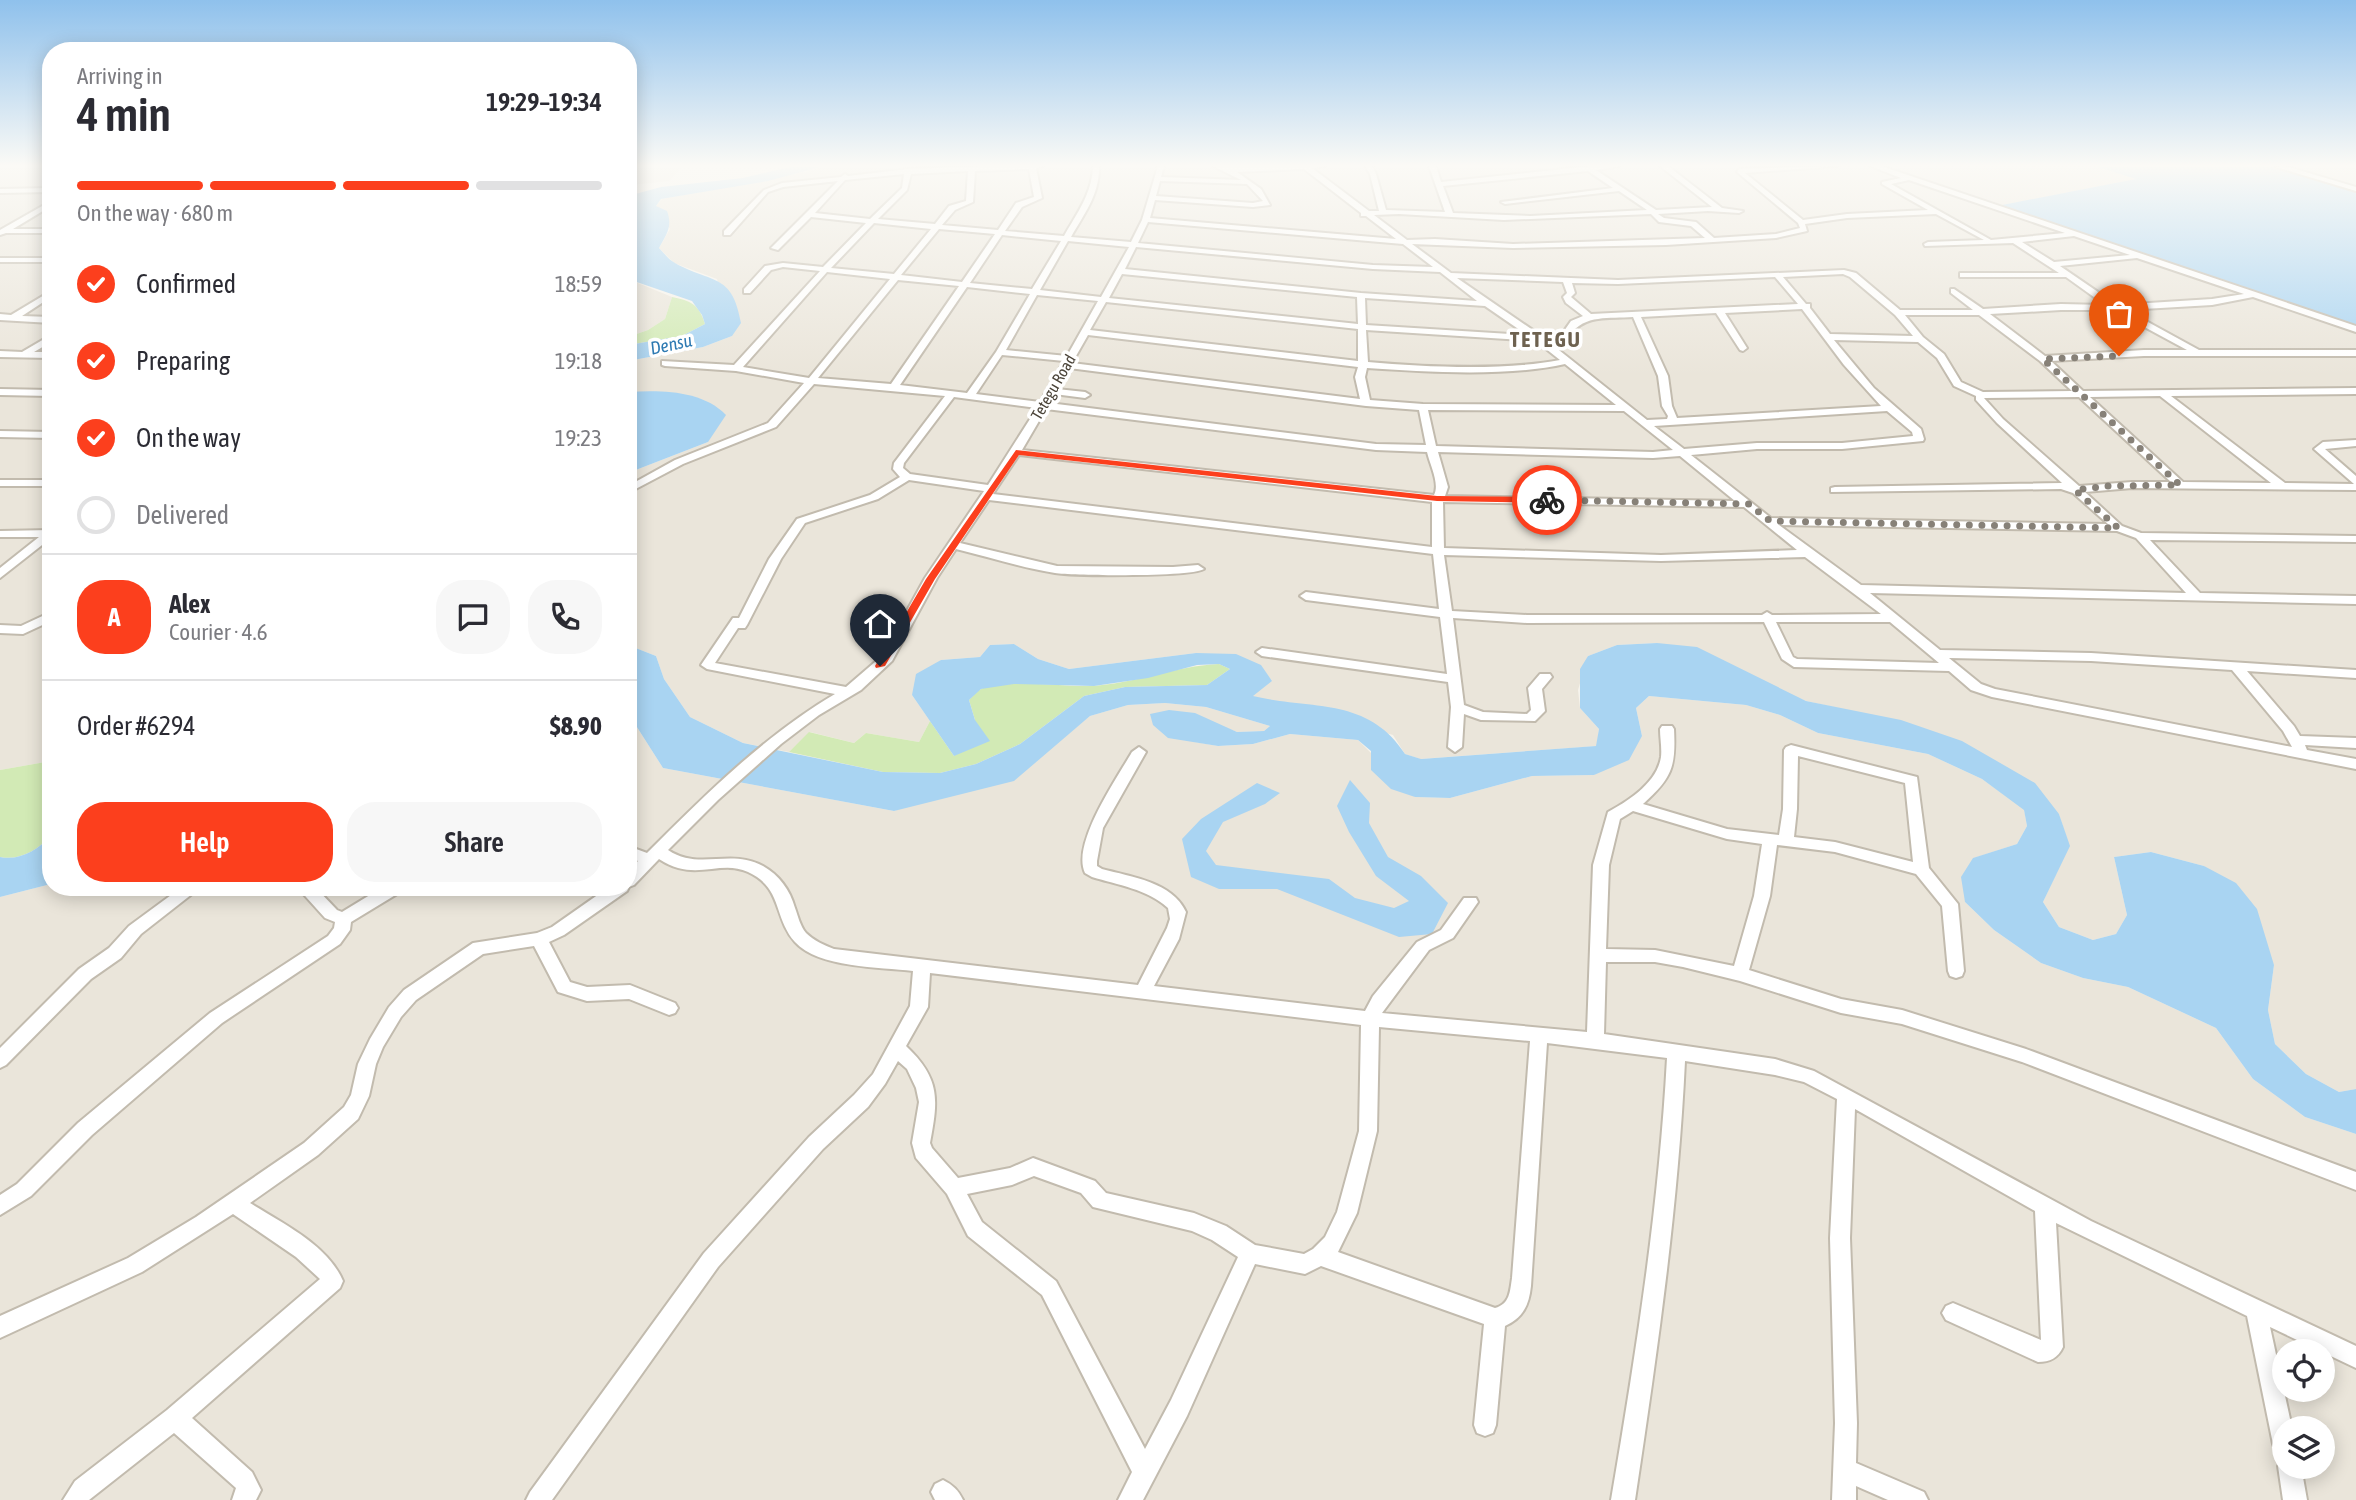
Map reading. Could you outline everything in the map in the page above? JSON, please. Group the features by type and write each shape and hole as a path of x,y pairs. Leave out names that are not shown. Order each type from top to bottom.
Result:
{"street":[{"path":"775,248 787,236"},
{"path":"736,368 859,236"},
{"path":"637,485 679,462 772,425 929,236"},
{"path":"894,387 996,236"},
{"path":"1027,236 1567,281 1646,282 1849,274 1898,313 1920,340 1941,356 1957,384 1981,395 2356,391"},
{"path":"969,397 1000,352 1067,236"},
{"name":"Tetegu Road","path":"637,873 776,740 869,677 887,658 924,589 1016,453 1139,236"},
{"path":"1335,236 1406,242 1518,246 1712,240 1755,236"},
{"path":"1397,236 1487,304 1538,338 1648,423 1808,553 1857,589 1976,688 2356,764"},
{"path":"1707,236 1712,240"},
{"path":"1982,236 1989,240"},
{"path":"1928,244 2014,241 2058,236"},
{"path":"2081,236 2356,329"},
{"path":"2014,241 2056,264 2065,275 2112,306 2200,353"},
{"path":"1236,264 1242,255"},
{"path":"2056,264 2140,257"},
{"path":"0,260 42,260"},
{"path":"0,271 19,260"},
{"path":"747,291 771,266 827,269 1360,327 1538,338 1567,333 1574,323 1589,317 1807,306"},
{"path":"1120,271 1361,295 1487,304"},
{"path":"1224,282 1230,273"},
{"path":"1963,275 2065,275"},
{"path":"665,363 736,368 791,379 894,387 1343,444 1433,450 1653,455 1767,445 1842,446 1919,439 1917,430 1889,408 1856,373 1826,337 1807,306 1778,276"},
{"path":"1567,281 1571,293 1567,297 1569,301 1589,317"},
{"path":"1954,291 2085,395 2180,485"},
{"path":"1361,295 1363,365 1360,377 1366,403"},
{"path":"1898,313 2112,306 2138,308 2212,302 2251,295"},
{"path":"14,317 42,299"},
{"path":"1720,312 1744,348"},
{"path":"1636,315 1663,376 1667,407 1673,416 1668,422"},
{"path":"0,317 42,319"},
{"path":"1085,331 1363,365 1465,368 1544,366 1567,361"},
{"path":"1826,337 1920,340"},
{"path":"24,354 42,343"},
{"path":"1000,352 1366,403 1423,407 1626,408"},
{"path":"2043,359 2144,353 2356,352"},
{"path":"0,354 42,355"},
{"path":"1051,391 1085,396"},
{"path":"0,392 42,393"},
{"path":"952,394 900,463 898,469 907,477 989,493 1438,551 1661,558 1808,553"},
{"path":"2163,394 2283,487"},
{"path":"1981,395 1979,398 1982,403 2118,528"},
{"path":"1423,407 1443,487 1437,499 1438,551 1458,707 1455,747"},
{"path":"1648,423 1889,408"},
{"path":"0,434 42,435"},
{"path":"2356,443 2323,445 2319,449 2356,481"},
{"path":"1016,453 1437,499 1749,504"},
{"path":"848,692 707,665 739,623 775,559 801,521 874,497 907,477"},
{"path":"0,483 42,482"},
{"path":"1835,490 2062,486 2075,490 2107,486 2180,485 2356,487"},
{"path":"1770,521 2118,528 2140,536 2356,539"},
{"path":"0,534 42,533"},
{"path":"2140,536 2196,596"},
{"path":"0,574 42,540"},
{"path":"954,545 1056,570 1198,569"},
{"path":"1857,589 2356,600"},
{"path":"1306,596 1446,614 1540,619 1708,619 1767,616 1891,618"},
{"path":"1767,616 1788,659 1794,663 1951,667"},
{"path":"0,629 23,630 42,620"},
{"path":"1262,652 1455,679"},
{"path":"1935,654 2091,657 2356,674"},
{"path":"2238,668 2279,715 2302,753"},
{"path":"1458,707 1481,716 1530,718 1538,712 1535,688 1545,677"},
{"path":"1595,1041 1601,865 1613,816 1633,806 1653,784 1668,761 1667,729"},
{"path":"2295,740 2356,743"},
{"path":"1740,974 1778,841 1790,809 1791,750 1912,780 1921,870"},
{"path":"1139,752 1096,828 1089,861 1090,869 1097,873 1161,893 1176,904 1176,925 1143,991"},
{"path":"1633,806 1727,834 1835,847 1921,870 1950,904 1956,971"},
{"path":"637,853 694,868 741,863 755,868 784,894 795,934 805,945 817,951 864,961 1370,1019 1595,1041 1775,1067 1808,1076 2084,1228 2356,1357"},
{"path":"0,1060 27,1036 85,974 115,953 135,930 181,896"},
{"path":"314,896 331,914 343,919"},
{"path":"343,919 381,896"},
{"path":"0,1327 135,1265 233,1203 311,1149 351,1113 360,1096 367,1064 376,1044 395,1012 410,995 478,948 539,939 558,931 608,896"},
{"path":"954,1188 1012,1176 1033,1167 1088,1187 1100,1201 1194,1222 1219,1233 1250,1253 1305,1264 1320,1256 1332,1244 1347,1213 1368,1131 1370,1019 1379,1001 1423,946 1447,934 1470,902"},
{"path":"0,1206 24,1190 85,1129 216,1018 334,940 342,930 343,919"},
{"path":"539,939 565,987 586,994 630,992 669,1008"},
{"path":"1599,955 1655,956 1740,974 1841,1006 1889,1013 2026,1056 2356,1181"},
{"path":"538,1500 710,1260 816,1143 861,1101 879,1079 919,1007 922,967"},
{"path":"1320,1256 1495,1318 1508,1316 1518,1303 1520,1291 1539,1036"},
{"path":"897,1049 913,1064 925,1087 929,1102 921,1143 923,1152 954,1188 975,1229 1049,1288 1144,1471"},
{"path":"1623,1500 1649,1340 1665,1205 1674,1127 1676,1052"},
{"path":"1844,1500 1840,1238 1846,1095"},
{"path":"75,1500 83,1489 175,1418 333,1281 328,1269 233,1203"},
{"path":"1953,1313 2038,1351 2046,1351 2052,1347 2045,1206"},
{"path":"1130,1500 1179,1408 1250,1253"},
{"path":"2256,1309 2278,1416"},
{"path":"1485,1425 1495,1318"},
{"path":"175,1418 244,1480 249,1490 244,1500"},
{"path":"1845,1469 1916,1500"},
{"path":"2291,1479 2295,1500"}],"shaded area":[{"path":"0,236 42,236 42,763 0,770"},
{"path":"666,236 2079,236 2356,331 2356,1089 2339,1092 2306,1074 2275,1044 2268,1010 2274,965 2204,866 2151,852 2114,857 2127,915 2116,934 2093,940 2059,927 2043,902 2069,846 2059,814 1852,711 1806,701 1657,643 1617,645 1588,656 1578,690 1580,708 1599,729 1597,746 1420,759 1405,754 1393,735 1252,696 1272,680 1196,653 1069,669 1038,659 1014,644 990,645 980,657 941,660 912,695 930,721 919,742 866,733 854,743 810,732 789,752 743,743 690,717 664,679 656,656 637,649 637,470 708,442 666,392 637,392 637,359 703,347 732,336 717,279 674,263 659,248"},
{"path":"637,283 672,297 665,319 637,334"},
{"path":"1649,696 1746,705 1780,715 1818,733 1928,754 1982,779 2024,809 2027,826 2017,844 1974,858 1965,902 1994,930 2041,963 2083,978 2128,987 2216,1028 2253,1079 2305,1117 2356,1134 2356,1500 0,1500 0,897 42,886 42,896 637,896 637,727 663,768 894,811 1040,757 1090,716 1128,705 1165,703 1206,707 1270,726 1264,731 1237,732 1216,724 1195,742 1218,746 1253,744 1290,734 1358,740 1415,797 1450,798 1532,776 1594,775 1642,736 1636,708"}],"green space":[{"path":"672,297 693,304 705,324 682,336 637,344 637,334 665,319"},
{"path":"1219,664 1230,669 1207,685 1125,687 1084,696 1020,744 976,764 940,773 883,772 789,752 809,732 854,743 866,733 919,742 930,721 954,756 975,720 969,700 981,689 1018,683 1106,685"},
{"path":"42,763 42,844 28,853 7,858 0,857 0,770"}],"water":[{"name":"Densu","path":"637,236 665,236 659,248 675,263 726,287 737,307 741,323 732,336 703,347 637,359 637,344 682,336 705,324 692,301 637,282"},
{"path":"2077,236 2356,236 2356,331"},
{"path":"637,392 680,393 716,407 726,415 708,442 637,470"},
{"path":"1657,643 1697,647 1806,701 1901,720 1962,741 2035,783 2059,814 2070,846 2043,902 2059,927 2093,940 2116,934 2127,915 2114,857 2151,852 2204,866 2236,883 2257,909 2274,965 2268,1010 2275,1044 2306,1074 2339,1092 2356,1089 2356,1134 2305,1117 2253,1079 2216,1028 2128,987 2083,978 2041,963 1994,930 1965,902 1961,877 1973,858 2017,844 2027,826 2024,810 1982,779 1928,754 1818,733 1780,715 1746,705 1649,696 1636,708 1642,736 1629,760 1594,775 1532,776 1450,798 1415,797 1391,789 1371,770 1371,751 1358,740 1290,734 1253,744 1218,746 1168,738 1153,725 1150,714 1169,710 1195,713 1237,732 1264,731 1270,726 1206,707 1165,703 1128,705 1090,716 1014,781 894,811 663,768 637,727 637,649 656,656 664,679 690,717 743,743 883,772 940,773 976,764 1020,744 1084,696 1125,687 1207,685 1230,669 1219,664 1197,665 1148,678 1094,686 1014,684 981,689 969,700 975,720 990,741 954,756 912,695 916,674 941,660 980,657 990,645 1014,644 1038,659 1069,669 1196,653 1236,654 1261,665 1272,681 1253,696 1336,708 1356,714 1374,722 1390,735 1405,754 1421,759 1596,746 1599,729 1580,708 1580,669 1588,656 1617,645"},
{"path":"1350,780 1370,803 1369,823 1388,857 1421,876 1448,903 1432,934 1399,937 1277,889 1219,889 1191,877 1182,839 1201,819 1257,783 1280,793 1265,804 1223,822 1206,851 1216,865 1329,879 1355,898 1394,908 1409,901 1376,876 1349,832 1337,806"},
{"path":"42,844 42,886 0,897 0,857 14,857"}],"way so far":[{"path":"1547,500 1749,504 1770,521 1921,522 2086,530 2118,528 2075,490 2107,486 2180,485 2043,359 2119,356"}],"district":[{"name":"TETEGU","path":"1546,339"}],"route":[{"path":"880,666 931,579 1016,453 1437,499 1547,500"}]}
